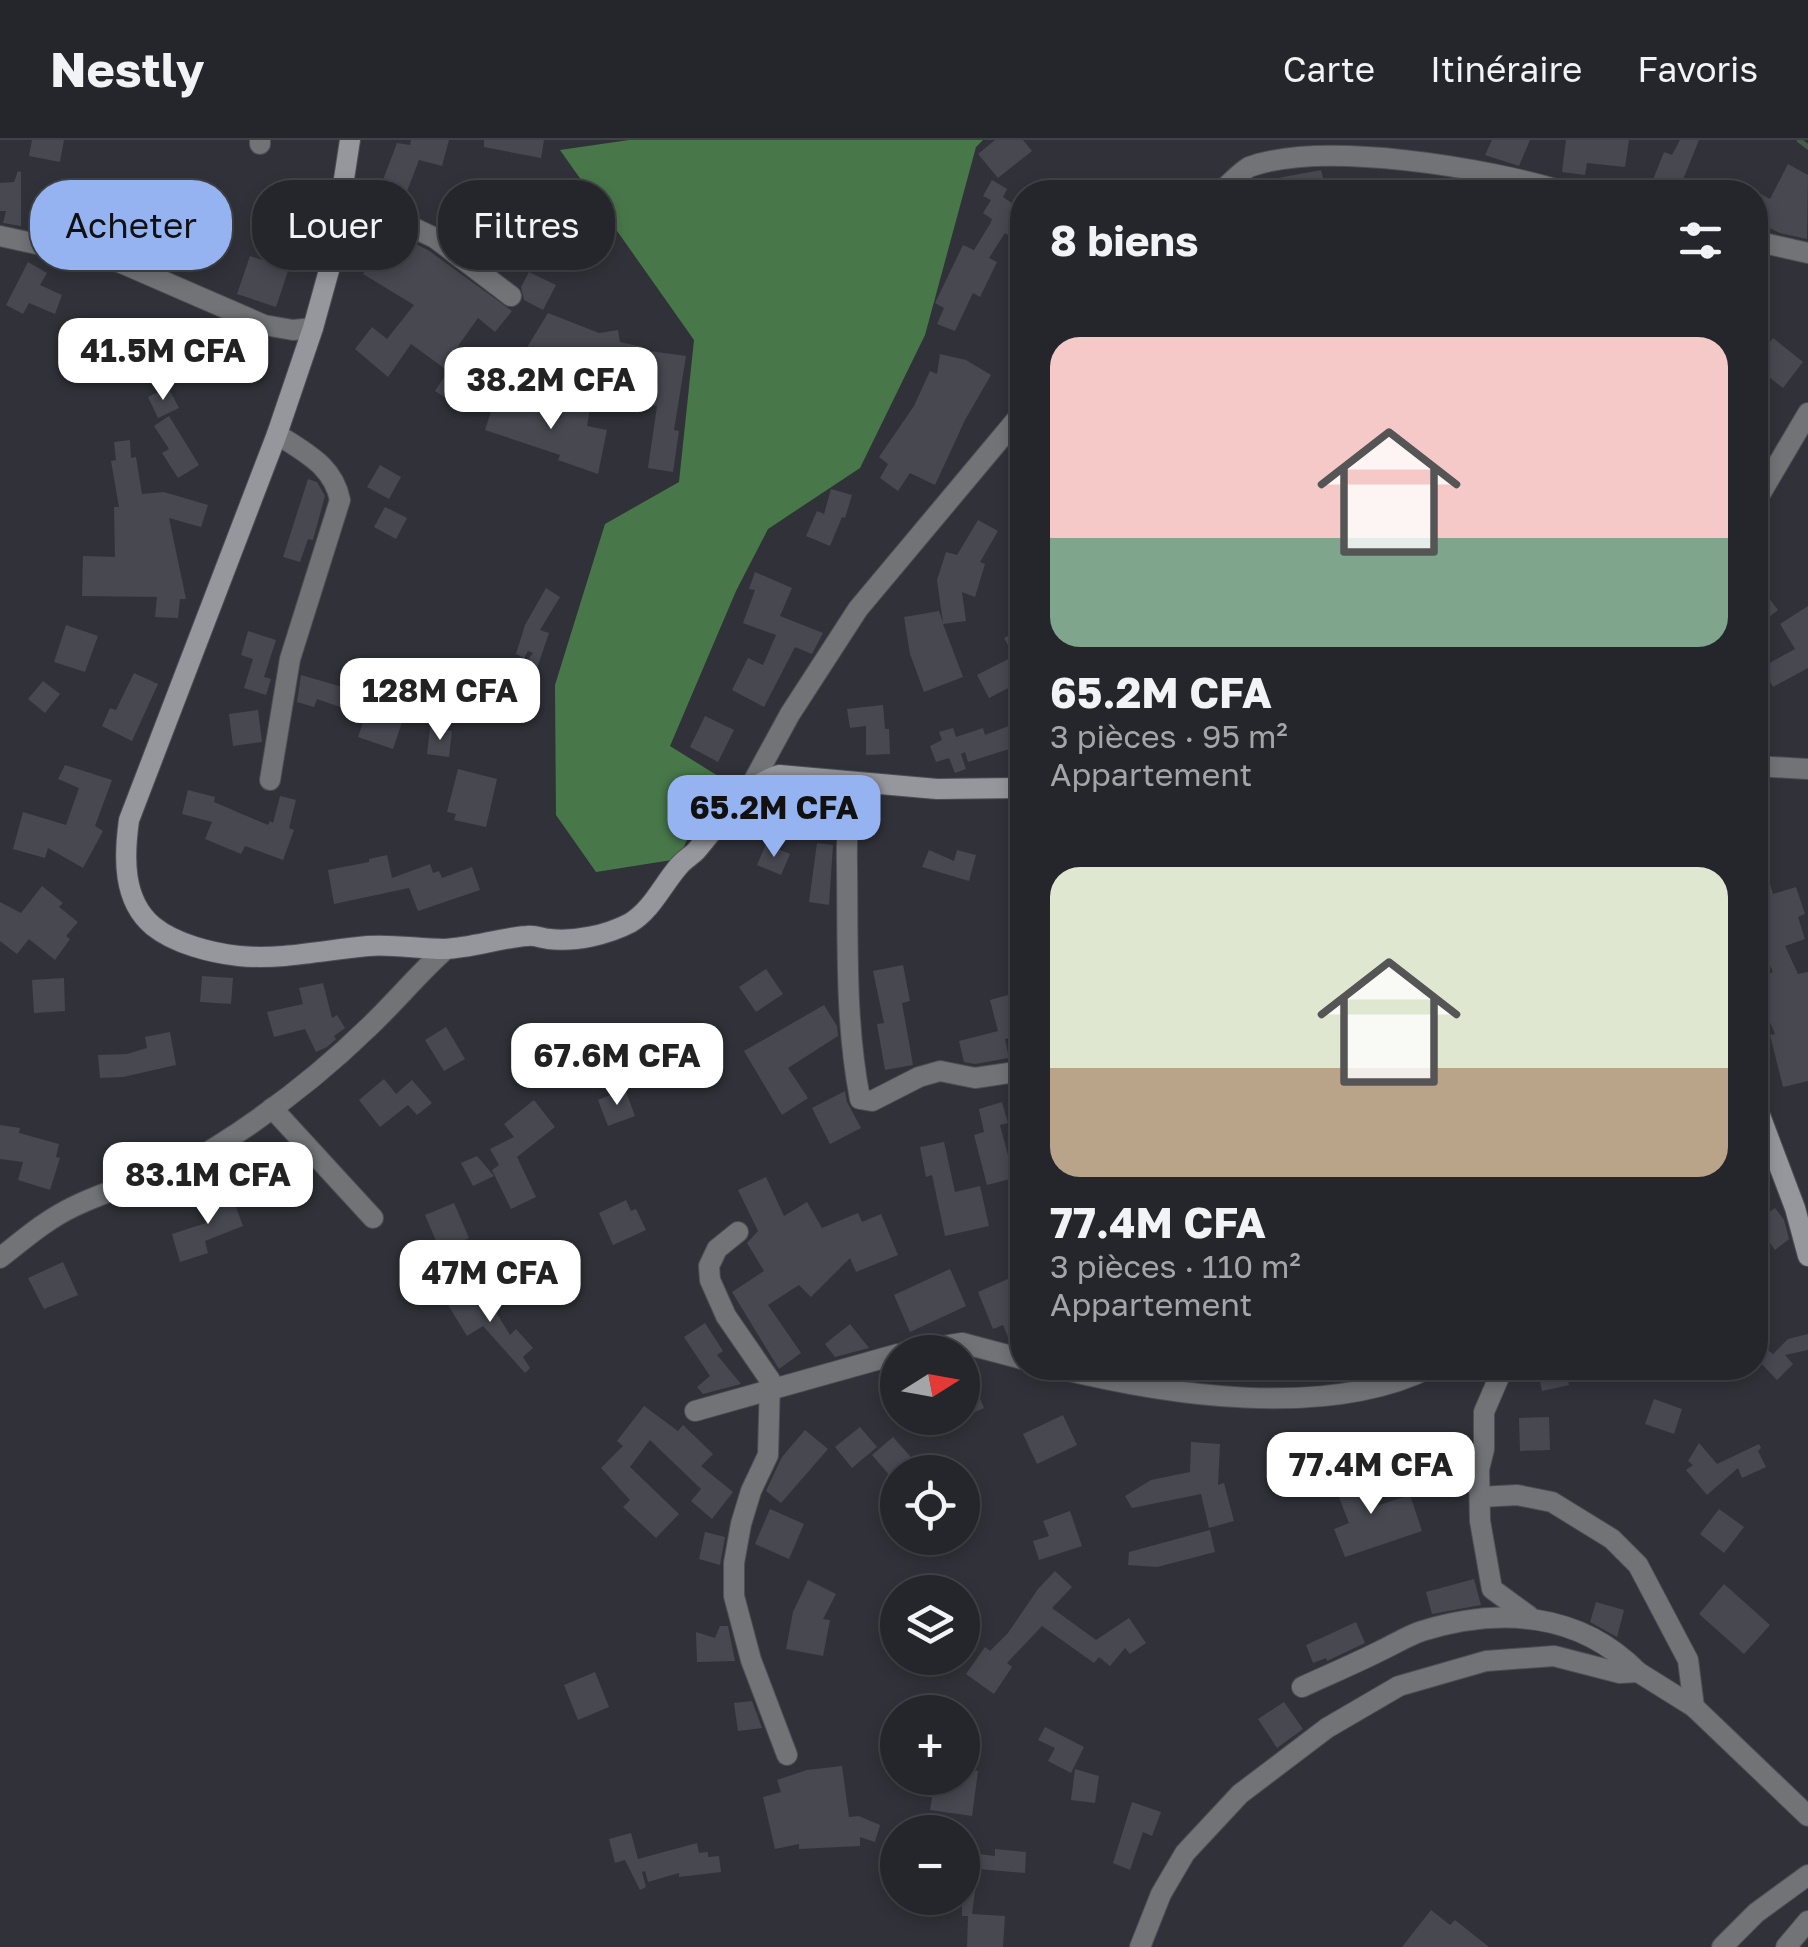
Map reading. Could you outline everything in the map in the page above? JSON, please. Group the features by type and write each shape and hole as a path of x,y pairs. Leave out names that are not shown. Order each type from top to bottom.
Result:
{"main road":[{"path":"346,180 350,140"},
{"path":"329,270 277,434 129,820 124,853 128,882 138,907 152,926 212,951 240,956 371,946 446,949 531,935 550,940 582,938 634,920 748,791 778,776 937,790 1010,788"},
{"path":"1768,1138 1795,1208 1808,1256"}],"street":[{"path":"1234,180 1271,149 1438,158 1524,180"},
{"path":"418,230 435,238 512,296"},
{"path":"0,236 119,262 214,300 264,325 293,330 313,328"},
{"path":"1768,244 1808,253"},
{"path":"1768,481 1808,413"},
{"path":"748,791 790,714 848,623 1010,427"},
{"path":"270,780 290,659 340,500 336,480 326,467 277,434"},
{"path":"1768,767 1808,769"},
{"path":"845,781 850,814 846,855 849,1015 860,1099 872,1101 940,1071 974,1078 1010,1073"},
{"path":"0,1258 51,1219 79,1204 170,1172 215,1148 272,1108 368,1028 417,974 446,949"},
{"path":"272,1108 373,1218"},
{"path":"738,1232 718,1249 709,1266 710,1280 726,1316 770,1380 768,1454 741,1524 734,1563 734,1596 751,1660 787,1755"},
{"path":"980,1347 1010,1356"},
{"path":"694,1411 880,1359"},
{"path":"1107,1380 1238,1398 1334,1394 1395,1380"},
{"path":"1497,1380 1484,1412 1480,1521 1492,1589 1531,1617"},
{"path":"1481,1496 1517,1495 1552,1502 1612,1539 1638,1565 1674,1628 1688,1660 1694,1707"},
{"path":"1302,1687 1419,1632 1462,1622 1531,1617 1562,1624 1596,1638 1638,1672 1694,1707 1808,1816"},
{"path":"1140,1947 1161,1894 1185,1852 1240,1794 1328,1728 1399,1686 1486,1662 1554,1656 1620,1673 1638,1672"},
{"path":"1722,1947 1756,1913 1808,1874"},
{"path":"1786,1947 1808,1922"}],"green space":[{"path":"629,140 983,140 976,147 925,335 860,468 768,529 736,591 670,746 718,776 678,859 596,872 556,815 555,685 605,524 679,482 694,340 615,228 615,180 581,180 560,150"}],"building":[{"path":"32,140 64,140 60,162 29,156"},
{"path":"411,140 449,140 442,166 419,160 411,180 383,180 397,143 410,145"},
{"path":"484,140 544,140 541,158 484,147"},
{"path":"995,140 1023,140 1032,151 998,178 978,154"},
{"path":"1492,140 1530,140 1519,166 1485,155"},
{"path":"1566,140 1629,140 1625,167 1587,163 1585,175 1562,172"},
{"path":"1680,140 1699,140 1683,180 1653,180 1664,152 1672,155"},
{"path":"1788,164 1808,175 1807,239 1768,227 1770,199"},
{"path":"1321,170 1324,180 1278,180"},
{"path":"18,171 21,226 3,223 6,211 0,211 0,183 14,182"},
{"path":"992,180 1007,189 1003,197 1010,202 1010,236 1005,233 989,258 997,262 980,297 973,293 955,331 937,324 944,308 935,303 963,245 974,250 990,224 992,219 983,213 991,200 983,196"},
{"path":"418,245 438,257 438,270 456,270 512,311 495,332 478,318 458,346 520,367 509,399 463,383 452,402 435,391 448,371 411,344 388,377 355,349 372,327 387,339 414,305 363,274 366,270 418,270"},
{"path":"250,256 252,270 288,270 276,307 237,294"},
{"path":"28,262 30,270 47,273 40,285 62,295 55,314 29,303 23,314 6,305"},
{"path":"529,272 556,285 543,310 524,300 521,287"},
{"path":"548,313 599,333 618,330 620,342 643,347 642,350 686,356 674,430 679,431 673,472 648,468 657,406 644,404 645,396 604,388 606,382 576,375 569,387 523,354"},
{"path":"1773,338 1803,362 1783,388 1768,376 1768,344"},
{"path":"940,354 966,360 991,375 935,485 910,473 898,491 880,478 888,464 879,457 914,406 930,371 937,374"},
{"path":"168,387 179,408 158,418 148,397"},
{"path":"496,396 561,418 565,404 590,409 587,426 607,430 598,474 558,460 560,455 485,430"},
{"path":"169,416 199,465 178,478 162,453 169,449 154,426"},
{"path":"130,440 142,494 164,492 208,505 201,527 169,518 186,599 180,599 178,618 155,617 157,597 82,596 83,556 115,557 114,507 119,507 111,461 116,460 114,442"},
{"path":"380,465 401,477 389,499 367,487"},
{"path":"308,479 317,482 325,496 313,540 308,539 300,562 283,557"},
{"path":"831,489 852,495 830,546 806,536 817,511 824,514"},
{"path":"385,507 407,518 396,539 374,527"},
{"path":"978,520 998,531 980,562 985,564 975,597 962,592 966,621 943,624 963,677 924,692 910,654 904,617 939,611 943,623 937,580 946,552 957,555"},
{"path":"755,572 792,588 780,616 823,633 812,654 795,647 764,707 732,690 748,658 763,665 776,635 743,623 755,590 749,589"},
{"path":"546,588 560,597 540,630 549,633 535,674 539,677 510,716 493,705 533,653 528,651 524,658 516,654 525,625"},
{"path":"1768,597 1778,610 1768,618"},
{"path":"1808,606 1808,668 1773,687 1768,664 1795,649 1780,624"},
{"path":"66,625 98,636 85,672 54,662"},
{"path":"248,631 276,640 264,677 271,679 266,695 244,688 253,659 241,655"},
{"path":"1010,658 1010,687 989,698 977,675"},
{"path":"134,673 158,684 132,741 102,726 110,708 116,710"},
{"path":"301,675 356,691 349,710 317,699 314,707 297,702"},
{"path":"43,681 60,694 45,713 28,699"},
{"path":"369,705 404,716 393,749 358,737"},
{"path":"883,705 890,754 866,755 866,726 850,728 847,709"},
{"path":"258,710 262,742 233,746 229,714"},
{"path":"705,716 734,730 718,762 690,747"},
{"path":"1010,726 1010,749 968,762 965,752 961,754 966,769 955,773 949,758 936,762 930,746 942,740 939,732 953,728 956,737 983,728 985,735"},
{"path":"430,728 452,731 449,757 427,754"},
{"path":"65,765 112,780 95,826 103,831 83,868 48,848 45,858 13,849 23,812 66,825 79,788 58,779"},
{"path":"458,769 497,779 486,827 454,820 456,814 447,812"},
{"path":"188,790 215,797 214,802 268,825 273,823 280,796 296,800 289,828 294,830 283,860 245,846 241,854 205,839 212,822 182,814"},
{"path":"817,843 833,845 829,905 809,902"},
{"path":"766,844 790,854 781,875 757,865"},
{"path":"929,850 954,861 957,850 976,855 969,881 922,867"},
{"path":"387,855 392,878 430,864 433,873 439,871 442,878 472,867 480,890 418,911 409,888 334,904 328,870"},
{"path":"1768,877 1773,894 1796,887 1805,914 1798,917 1805,939 1785,946 1798,974 1808,972 1808,1081 1783,1087 1770,1035 1775,1034 1768,1018 1768,974 1773,972 1768,961"},
{"path":"42,886 78,922 66,936 70,939 55,960 29,939 17,954 0,941 0,902 21,913"},
{"path":"903,965 910,1001 902,1003 913,1065 885,1070 877,1024 884,1023 873,971"},
{"path":"766,969 783,994 756,1012 739,987"},
{"path":"202,976 233,978 231,1004 200,1002"},
{"path":"64,978 65,1011 34,1013 32,980"},
{"path":"323,983 332,1018 337,1015 345,1028 334,1036 336,1039 316,1052 305,1029 274,1037 267,1012 303,1004 299,988"},
{"path":"1010,994 1010,1038 1005,1039 1009,1058 964,1062 959,1041 998,1031 990,1000"},
{"path":"824,1005 837,1026 838,1036 788,1068 808,1098 782,1115 744,1051"},
{"path":"446,1027 465,1059 444,1071 425,1040"},
{"path":"170,1032 176,1065 100,1078 98,1055 127,1054 147,1048 145,1037"},
{"path":"384,1079 396,1094 412,1080 432,1103 417,1115 408,1105 380,1127 359,1100"},
{"path":"625,1089 635,1116 608,1126 598,1100"},
{"path":"845,1091 861,1128 830,1144 812,1108"},
{"path":"534,1100 555,1127 517,1157 536,1197 511,1209 492,1170 499,1165 490,1149 514,1137 504,1124"},
{"path":"1002,1102 1008,1123 1000,1125 1010,1179 987,1185 974,1135 984,1132 979,1109"},
{"path":"0,1125 20,1128 19,1133 59,1144 56,1157 60,1158 50,1190 18,1180 23,1162 0,1159"},
{"path":"944,1142 955,1192 980,1186 989,1226 945,1236 932,1175 926,1177 920,1147"},
{"path":"477,1156 494,1176 473,1186 461,1163"},
{"path":"266,1158 272,1178 249,1185 243,1165"},
{"path":"766,1177 784,1216 807,1202 822,1228 858,1213 862,1222 881,1214 898,1255 856,1272 850,1258 811,1297 799,1285 768,1305 801,1353 779,1369 732,1292 764,1271 747,1243 758,1231 738,1190"},
{"path":"230,1191 243,1226 205,1241 208,1253 180,1262 172,1234 206,1223 199,1203"},
{"path":"626,1200 631,1211 636,1209 646,1230 613,1245 599,1213"},
{"path":"454,1203 469,1238 440,1250 425,1215"},
{"path":"1775,1208 1784,1220 1789,1239 1775,1250 1768,1240 1768,1213"},
{"path":"504,1241 519,1266 495,1281 480,1256"},
{"path":"63,1262 78,1295 44,1309 28,1278"},
{"path":"950,1269 966,1306 910,1332 894,1295"},
{"path":"1010,1278 1010,1342 1003,1325 993,1329 978,1292"},
{"path":"480,1286 510,1335 516,1329 533,1348 523,1357 530,1368 525,1373 483,1326 467,1336 448,1305"},
{"path":"705,1323 723,1351 717,1355 741,1384 703,1394 697,1387 710,1376 684,1337"},
{"path":"850,1324 869,1348 835,1357 825,1344"},
{"path":"1808,1334 1808,1350 1785,1355 1793,1364 1777,1380 1768,1371 1768,1350 1773,1354 1788,1339"},
{"path":"1540,1380 1568,1380 1569,1385 1542,1391"},
{"path":"1654,1399 1682,1409 1674,1434 1645,1424"},
{"path":"644,1406 678,1431 683,1425 713,1454 701,1466 733,1492 712,1519 691,1501 701,1489 650,1440 630,1467 679,1514 656,1538 623,1507 630,1500 601,1468 623,1446 617,1441"},
{"path":"1063,1415 1077,1445 1037,1464 1023,1434"},
{"path":"1549,1417 1550,1450 1520,1451 1519,1418"},
{"path":"860,1427 877,1447 852,1468 835,1447"},
{"path":"805,1430 828,1449 781,1503 766,1491 782,1457"},
{"path":"893,1437 909,1455 880,1455 880,1464 872,1455"},
{"path":"1191,1442 1220,1444 1218,1485 1224,1483 1234,1521 1209,1528 1201,1494 1132,1508 1125,1496 1151,1480 1190,1472"},
{"path":"1699,1443 1717,1464 1759,1444 1766,1467 1742,1478 1738,1468 1707,1495 1686,1470 1693,1465 1688,1461"},
{"path":"1352,1465 1370,1508 1410,1495 1422,1531 1345,1557 1334,1529 1349,1523 1330,1474"},
{"path":"770,1509 804,1524 789,1559 755,1544"},
{"path":"1719,1509 1744,1527 1724,1553 1700,1534"},
{"path":"1070,1511 1082,1546 1039,1560 1033,1541 1049,1536 1043,1521"},
{"path":"1210,1530 1215,1552 1157,1567 1128,1565 1129,1552"},
{"path":"705,1532 725,1537 720,1565 699,1559"},
{"path":"1055,1571 1072,1587 1052,1608 1096,1640 1129,1618 1146,1643 1130,1654 1125,1648 1110,1666 1099,1657 1094,1663 1042,1626 1007,1663 1012,1667 994,1694 967,1675 980,1675 980,1654 985,1647 990,1651 1008,1633"},
{"path":"1474,1579 1481,1605 1432,1614 1426,1592"},
{"path":"808,1580 836,1594 823,1619 830,1620 823,1656 786,1649 793,1612"},
{"path":"1724,1584 1770,1625 1744,1654 1699,1614"},
{"path":"1596,1602 1624,1610 1617,1637 1590,1622"},
{"path":"1356,1622 1365,1643 1327,1661 1326,1658 1313,1663 1306,1645"},
{"path":"720,1626 728,1626 735,1661 697,1662 696,1632 715,1638"},
{"path":"595,1672 609,1707 578,1720 564,1685"},
{"path":"752,1701 762,1728 738,1731 734,1703"},
{"path":"1284,1702 1303,1729 1277,1748 1258,1719"},
{"path":"1045,1727 1084,1747 1071,1773 1048,1761 1055,1748 1038,1740"},
{"path":"842,1766 849,1817 859,1816 880,1825 875,1842 860,1837 860,1846 799,1849 799,1844 775,1849 763,1797 781,1792 777,1780 807,1770"},
{"path":"1075,1769 1099,1776 1095,1803 1071,1800"},
{"path":"932,1795 975,1795 972,1815 930,1810"},
{"path":"1132,1802 1161,1812 1152,1836 1143,1832 1130,1870 1113,1863"},
{"path":"631,1833 638,1859 697,1843 699,1853 719,1856 721,1872 679,1877 679,1873 648,1882 645,1871 642,1872 646,1887 640,1890 625,1860 615,1863 609,1839"},
{"path":"995,1849 1026,1852 1025,1873 980,1869 980,1854 995,1856"},
{"path":"1431,1910 1450,1925 1455,1920 1489,1947 1402,1947"},
{"path":"980,1914 1005,1916 1003,1947 967,1947 968,1916 962,1916"}],"waterway":[{"path":"1799,140 1808,147"}]}
